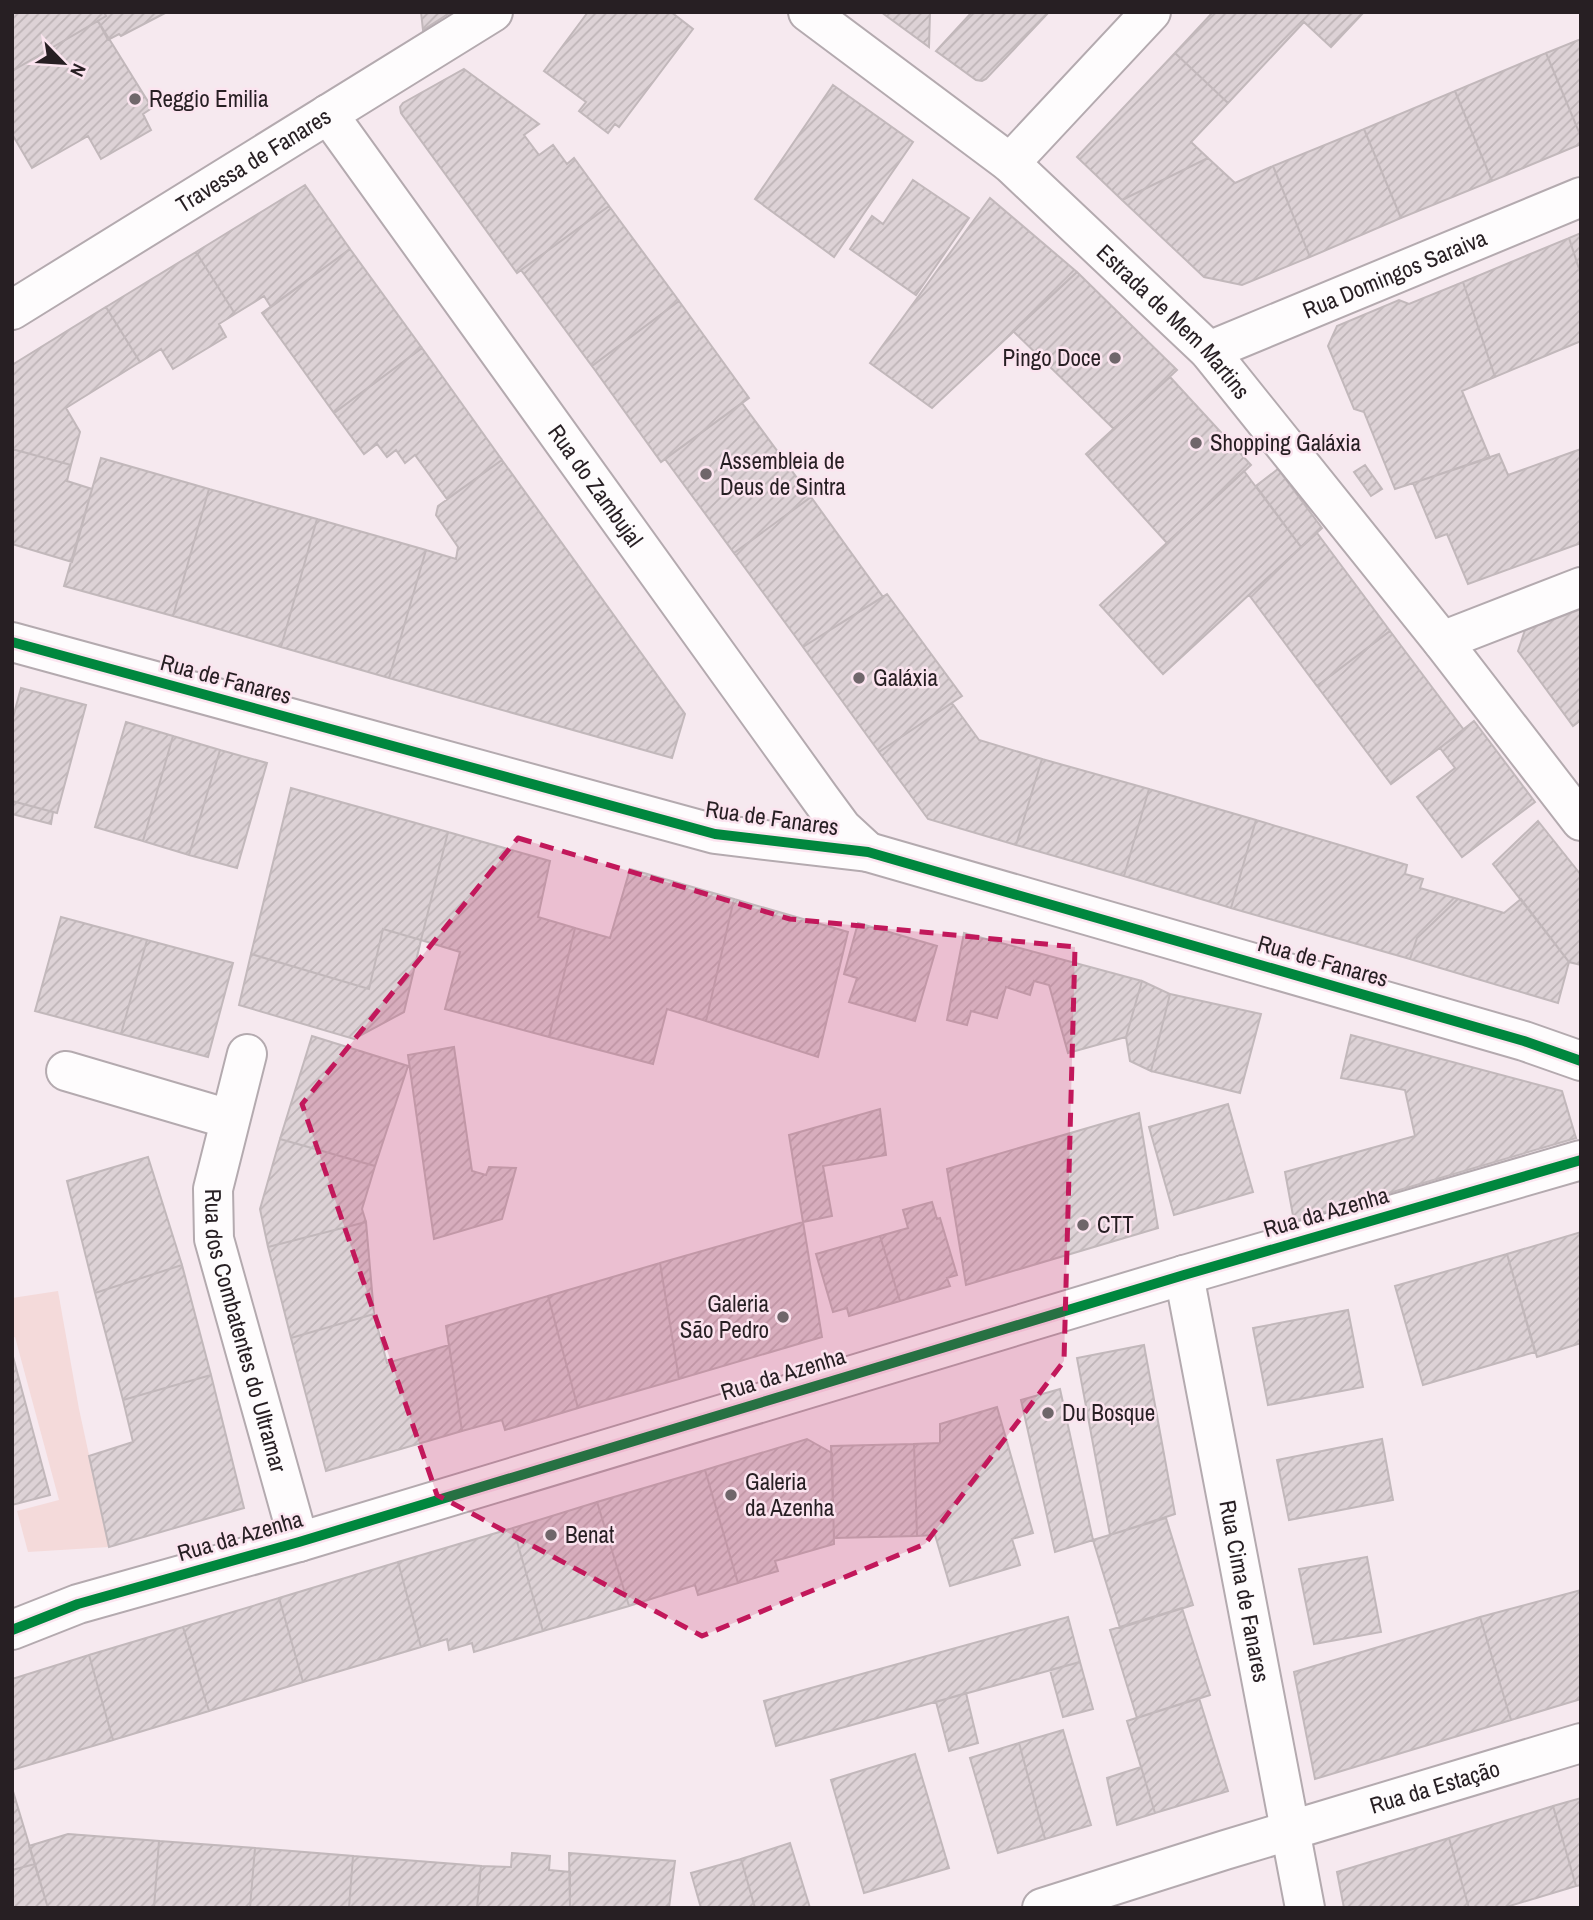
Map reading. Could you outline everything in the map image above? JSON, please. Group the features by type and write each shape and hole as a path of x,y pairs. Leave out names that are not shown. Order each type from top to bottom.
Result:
{"street":[{"name":"Travessa de Fanares","path":"12,310 493,12"},
{"name":"Estrada de Mem Martins","path":"808,12 1010,163 1209,351 1443,641 1581,821"},
{"path":"1010,163 1151,12"},
{"name":"Rua do Zambujal","path":"328,114 820,799 842,828 869,852"},
{"name":"Rua Domingos Saraiva","path":"1209,351 1581,197"},
{"path":"1443,641 1581,587"},
{"name":"Rua de Fanares","path":"12,642 715,834 869,852 1524,1041"},
{"path":"1524,1041 1543,1044 1571,1041 1581,1037"},
{"path":"1524,1041 1581,1061"},
{"name":"Rua dos Combatentes do Ultramar","path":"247,1054 213,1189 214,1239 299,1542"},
{"path":"65,1071 229,1119"},
{"name":"Rua da Azenha","path":"12,1630 78,1604 299,1542 1184,1275 1576,1160"},
{"name":"Rua Cima de Fanares","path":"1184,1275 1305,1908"},
{"name":"Rua da Estação","path":"1042,1908 1581,1743"}],"highlighted area":[{"path":"518,838 790,919 1075,947 1064,1361 925,1544 702,1636 437,1495 302,1104"}],"shaded area":[{"path":"58,1291 79,1409 109,1547 28,1552 17,1511 59,1500 15,1337 12,1338 12,1298"}],"building":[{"path":"104,12 106,16 12,71 12,13"},
{"path":"104,12 167,12 108,40 98,21 106,16"},
{"path":"421,12 451,12 423,30"},
{"path":"588,12 671,12 693,29 619,127 615,124 608,133 579,111 586,102 544,71"},
{"path":"881,12 930,12 929,47"},
{"path":"972,12 1049,12 982,81 976,80 936,51"},
{"path":"1213,12 1364,12 1331,47 1304,22 1228,103 1175,53"},
{"path":"98,21 152,108 143,114 151,130 101,159 88,136 32,168 12,134 12,71"},
{"path":"1581,39 1581,137 1546,53"},
{"path":"1175,53 1228,103 1191,142 1208,158 1122,200 1077,157"},
{"path":"1546,53 1581,137 1581,144 1492,181 1455,91"},
{"path":"464,69 539,124 524,135 539,155 553,145 567,164 574,158 609,206 517,273 401,113 400,107 403,103"},
{"path":"833,85 913,142 834,257 755,199"},
{"path":"1455,91 1492,181 1401,218 1364,129"},
{"path":"1364,129 1401,218 1310,257 1273,166"},
{"path":"1208,158 1235,183 1273,166 1310,257 1242,285 1204,277 1122,200"},
{"path":"913,180 969,218 916,295 850,249 872,216 883,224"},
{"path":"305,185 350,249 271,307 264,296 235,314 196,252"},
{"path":"990,198 1077,272 932,408 870,363"},
{"path":"609,206 679,301 592,366 521,270"},
{"path":"1581,233 1581,275 1569,238"},
{"path":"1569,238 1581,275 1581,341 1495,377 1463,282"},
{"path":"350,249 422,348 334,413 262,313"},
{"path":"196,252 235,314 219,324 226,337 173,369 161,349 140,362 106,307"},
{"path":"1077,272 1177,370 1114,429 1013,331"},
{"path":"1463,282 1495,377 1462,391 1490,458 1395,489 1364,412 1354,409 1328,346 1337,326 1399,300 1409,304"},
{"path":"679,301 749,398 661,462 592,366"},
{"path":"106,307 140,362 66,408 80,432 71,465 12,449 12,365"},
{"path":"422,348 502,460 447,499 415,455 405,463 396,450 387,457 377,444 364,454 334,413"},
{"path":"1170,377 1251,465 1167,543 1086,454"},
{"path":"742,403 811,497 734,553 665,459"},
{"path":"12,449 71,465 67,481 92,489 72,562 12,544"},
{"path":"1581,449 1581,543 1468,584 1447,534 1436,538 1413,483 1499,454 1508,475"},
{"path":"101,458 209,489 173,616 64,586"},
{"path":"502,460 685,714 672,758 389,678 426,550 456,559 458,547 436,515 438,506"},
{"path":"1365,465 1382,489 1371,496 1354,472"},
{"path":"1278,469 1322,528 1301,547 1256,486"},
{"path":"1244,471 1301,547 1163,674 1100,605"},
{"path":"209,489 317,519 281,647 173,616"},
{"path":"811,497 883,597 803,647 734,553"},
{"path":"317,519 426,550 389,678 281,647"},
{"path":"1317,533 1390,631 1317,686 1249,595"},
{"path":"887,594 962,696 879,752 803,647"},
{"path":"1581,609 1581,720 1573,726 1518,651 1525,630"},
{"path":"1390,631 1464,730 1391,784 1317,686"},
{"path":"21,688 86,705 57,813 12,801 12,721"},
{"path":"952,703 979,740 1042,759 1016,845 928,819 879,752"},
{"path":"1474,721 1535,802 1462,857 1417,797 1455,768 1440,748"},
{"path":"126,722 173,736 143,841 95,827"},
{"path":"173,736 220,750 189,855 143,841"},
{"path":"220,750 267,763 237,868 189,855"},
{"path":"1042,759 1149,789 1124,876 1016,845"},
{"path":"291,788 448,832 421,940 383,929 369,989 251,954"},
{"path":"1149,789 1256,820 1231,908 1124,876"},
{"path":"12,801 53,812 51,824 12,814"},
{"path":"1256,820 1407,865 1405,874 1423,879 1420,888 1458,899 1417,938 1410,959 1231,908"},
{"path":"1538,821 1581,875 1581,965 1569,962 1493,864"},
{"path":"448,832 550,861 538,917 575,928 549,1037 445,1009 460,952 421,940"},
{"path":"630,869 734,899 706,1021 667,1009 653,1064 549,1037 575,928 610,938"},
{"path":"734,899 848,932 818,1057 706,1021"},
{"path":"1458,899 1504,913 1521,899 1569,962 1558,1003 1410,959 1417,938"},
{"path":"61,917 147,940 121,1034 35,1011"},
{"path":"858,923 937,946 915,1021 849,1002 857,978 844,974"},
{"path":"383,929 421,940 404,1012 354,1039 239,1005 251,954 369,989"},
{"path":"964,933 1142,981 1126,1037 1068,1053 1049,985 1034,981 1030,995 1006,987 997,1018 971,1011 967,1025 947,1020"},
{"path":"147,940 233,963 208,1057 121,1034"},
{"path":"1142,981 1170,994 1151,1071 1130,1061 1126,1037"},
{"path":"1170,994 1261,1014 1240,1093 1151,1071"},
{"path":"1351,1035 1562,1091 1576,1138 1294,1221 1285,1172 1415,1136 1405,1090 1341,1078"},
{"path":"312,1036 408,1066 375,1166 280,1139"},
{"path":"454,1047 472,1171 486,1175 489,1167 516,1168 502,1219 434,1239 408,1055"},
{"path":"1228,1104 1253,1192 1174,1215 1149,1127"},
{"path":"880,1109 886,1155 823,1166 832,1216 803,1222 789,1135"},
{"path":"1139,1113 1158,1228 966,1285 947,1169"},
{"path":"280,1139 375,1166 362,1209 366,1222 268,1247 260,1209"},
{"path":"148,1157 182,1265 95,1293 67,1181"},
{"path":"932,1202 937,1219 940,1218 957,1275 947,1278 950,1286 900,1301 880,1236 908,1228 903,1210"},
{"path":"366,1222 374,1314 291,1338 268,1247"},
{"path":"803,1222 822,1337 679,1379 660,1263"},
{"path":"1581,1232 1581,1343 1537,1357 1507,1254"},
{"path":"880,1236 900,1301 849,1316 847,1308 833,1312 816,1254"},
{"path":"1507,1254 1535,1352 1423,1385 1395,1286"},
{"path":"660,1263 679,1379 578,1408 548,1296"},
{"path":"182,1265 211,1375 123,1400 95,1293"},
{"path":"548,1296 578,1408 505,1430 502,1420 462,1431 446,1326"},
{"path":"1348,1310 1363,1387 1268,1405 1253,1328"},
{"path":"374,1314 387,1363 449,1345 462,1431 326,1471 291,1338"},
{"path":"1144,1345 1175,1514 1110,1535 1077,1358"},
{"path":"12,1353 50,1495 12,1505"},
{"path":"211,1375 244,1508 109,1547 89,1456 133,1442 123,1400"},
{"path":"1060,1389 1093,1540 1055,1552 1021,1400"},
{"path":"997,1407 1033,1533 1012,1539 1020,1565 950,1586 935,1535 917,1536 914,1444 940,1443 940,1424"},
{"path":"807,1439 832,1453 834,1544 775,1561 778,1571 738,1583 705,1470"},
{"path":"1382,1439 1393,1500 1289,1520 1277,1460"},
{"path":"914,1444 917,1536 834,1538 831,1446"},
{"path":"705,1470 738,1583 698,1595 695,1585 629,1606 597,1502"},
{"path":"597,1502 629,1606 543,1631 513,1528"},
{"path":"1166,1518 1193,1605 1120,1628 1093,1540"},
{"path":"513,1528 543,1631 474,1652 472,1643 449,1650 447,1639 421,1647 398,1562"},
{"path":"1367,1557 1381,1632 1314,1644 1299,1569"},
{"path":"398,1562 421,1647 303,1682 279,1598"},
{"path":"1581,1590 1581,1699 1511,1720 1480,1617"},
{"path":"279,1598 303,1682 209,1711 183,1627"},
{"path":"1182,1608 1210,1695 1137,1718 1110,1630"},
{"path":"1068,1617 1080,1662 776,1746 764,1701"},
{"path":"1480,1617 1511,1720 1315,1779 1294,1672"},
{"path":"183,1627 209,1711 113,1740 89,1655"},
{"path":"89,1655 113,1740 12,1770 12,1679"},
{"path":"1080,1662 1093,1709 1063,1717 1050,1670"},
{"path":"966,1693 978,1743 949,1751 936,1702"},
{"path":"1199,1698 1228,1791 1155,1813 1127,1721"},
{"path":"1063,1730 1091,1825 1045,1839 1019,1743"},
{"path":"1019,1743 1045,1839 998,1853 970,1758"},
{"path":"915,1754 949,1868 864,1893 831,1780"},
{"path":"1141,1767 1155,1813 1117,1825 1107,1778"},
{"path":"12,1788 35,1864 12,1870"},
{"path":"1581,1798 1581,1885 1576,1886 1553,1806"},
{"path":"1553,1806 1576,1886 1503,1908 1469,1908 1449,1838"},
{"path":"68,1834 159,1841 154,1908 48,1908 29,1846"},
{"path":"1449,1838 1469,1908 1344,1908 1337,1872"},
{"path":"159,1841 255,1848 250,1908 154,1908"},
{"path":"790,1843 810,1908 755,1908 741,1859"},
{"path":"255,1848 353,1856 349,1908 250,1908"},
{"path":"512,1853 550,1856 549,1870 570,1872 570,1908 477,1908 481,1866 511,1867"},
{"path":"569,1853 675,1861 669,1908 570,1908"},
{"path":"353,1856 481,1866 477,1908 349,1908"},
{"path":"741,1859 755,1908 701,1908 691,1873"},
{"path":"35,1864 48,1908 12,1908 12,1870"}],"cycle path":[{"path":"12,642 715,834 868,852 1524,1041 1581,1061"},
{"path":"12,1630 78,1604 299,1542 1184,1275 1581,1160"}],"place":[{"name":"Reggio Emilia","path":"135,99"},
{"name":"Pingo Doce","path":"1115,358"},
{"name":"Shopping Galáxia","path":"1196,443"},
{"name":"Assembleia de Deus de Sintra","path":"706,474"},
{"name":"Galáxia","path":"859,678"},
{"name":"CTT","path":"1083,1225"},
{"name":"Galeria São Pedro","path":"783,1317"},
{"name":"Du Bosque","path":"1048,1413"},
{"name":"Galeria da Azenha","path":"731,1495"},
{"name":"Benat","path":"551,1535"}]}
